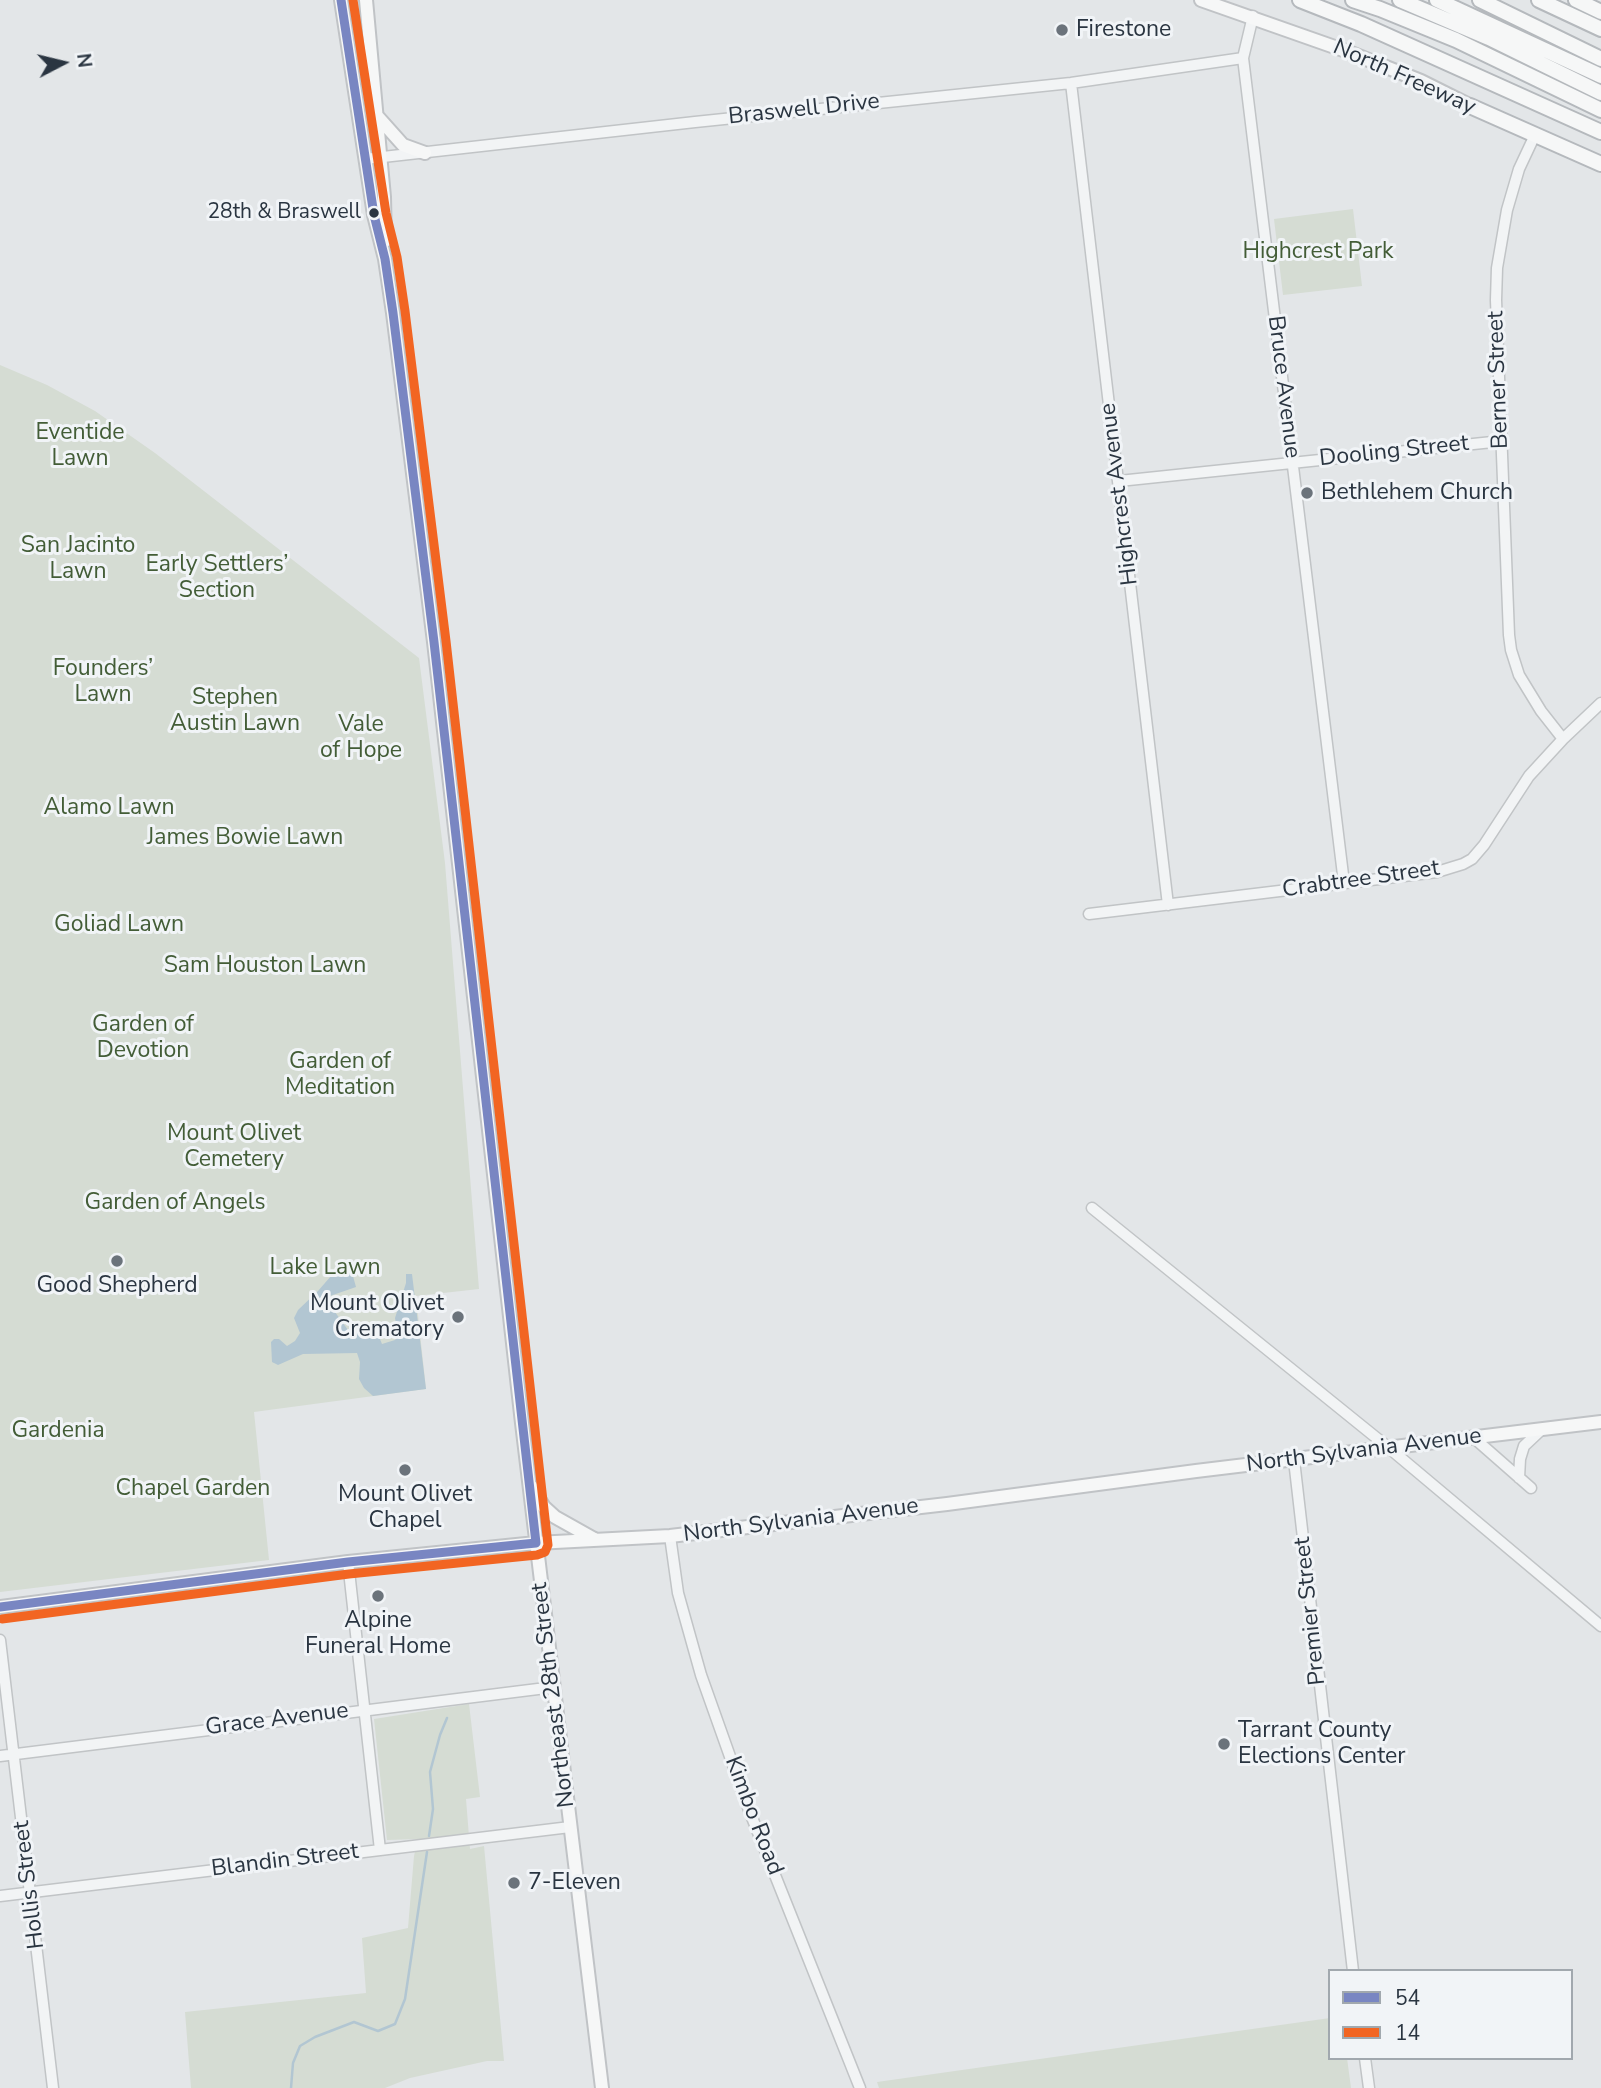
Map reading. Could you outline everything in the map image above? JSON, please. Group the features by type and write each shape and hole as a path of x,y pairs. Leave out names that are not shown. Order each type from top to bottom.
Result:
{"highway":[{"name":"North Freeway","path":"1300,0 1361,24 1601,132"},
{"path":"1353,0 1456,40 1601,110"},
{"path":"1400,0 1489,38 1601,93"},
{"path":"1437,0 1601,76"},
{"path":"1480,0 1601,59"},
{"path":"1539,0 1601,29"},
{"path":"1576,0 1601,12"},
{"path":"1470,106 1601,164"}],"main road":[{"name":"Northeast 28th Street","path":"341,0 373,215 385,259"},
{"name":"Northeast 28th Street","path":"366,0 378,117 385,259 403,393 528,1482 601,2088"},
{"name":"North Freeway","path":"1201,0 1253,16 1421,81 1601,169"},
{"path":"378,117 403,145 425,153"},
{"name":"North Sylvania Avenue","path":"0,1607 348,1562 536,1543 670,1536 1601,1422"},
{"path":"528,1482 544,1507 555,1517 596,1540"}],"street":[{"path":"1242,58 1253,16"},
{"name":"Braswell Drive","path":"365,159 695,121 1071,83 1242,58"},
{"name":"Bruce Avenue","path":"1242,58 1344,883"},
{"name":"Highcrest Avenue","path":"1071,83 1168,905"},
{"name":"Berner Street","path":"1534,137 1519,169 1507,210 1497,268 1496,346 1511,650 1519,675 1530,694 1563,738"},
{"name":"Dooling Street","path":"1119,481 1502,441"},
{"name":"Crabtree Street","path":"1088,914 1437,872 1472,859 1530,776 1563,738 1601,703"},
{"path":"1092,1208 1389,1448 1601,1626"},
{"path":"1520,1478 1520,1459 1524,1446 1542,1429"},
{"path":"1474,1438 1531,1488"},
{"name":"Premier Street","path":"1294,1460 1353,1969"},
{"name":"Kimbo Road","path":"670,1536 678,1593 701,1675 749,1810 860,2088"},
{"path":"348,1562 380,1850"},
{"name":"Hollis Street","path":"0,1640 53,2088"},
{"name":"Grace Avenue","path":"0,1756 554,1687"},
{"name":"Blandin Street","path":"0,1896 570,1827"},
{"path":"1365,2060 1369,2088"}],"green space":[{"name":"Highcrest Park","path":"1353,209 1362,286 1283,295 1274,219"},
{"name":"Mount Olivet Cemetery","path":"0,365 47,385 95,411 155,453 419,658 445,863 479,1289 416,1296 426,1389 254,1412 269,1560 0,1592"},
{"path":"469,1704 480,1797 466,1799 470,1849 484,1846 504,2061 487,2061 410,2078 385,2088 191,2088 185,2012 366,1993 362,1938 408,1928 418,1839 387,1840 374,1719"},
{"path":"1328,2018 1328,2060 1347,2060 1351,2088 879,2088 877,2082"}],"water":[{"path":"344,1261 351,1269 356,1287 330,1296 327,1301 348,1330 366,1325 375,1327 382,1344 395,1340 398,1336 395,1318 406,1283 406,1274 412,1274 426,1389 373,1396 359,1379 360,1362 357,1353 303,1354 278,1365 272,1362 271,1342 279,1339 287,1346 295,1341 300,1333 294,1318 298,1310"}],"waterway":[{"path":"429,1836 433,1809 430,1772 447,1718"},
{"path":"291,2088 293,2063 300,2046 315,2037 354,2022 378,2031 395,2024 405,1999 427,1852"}],"transit line":[{"name":"54","path":"341,0 374,215 385,259 393,313 434,642 536,1543"},
{"name":"14","path":"2,1619 349,1574 537,1555 545,1552 548,1545 446,641 405,311 397,257 386,213 353,0"},
{"name":"54","path":"0,1607 348,1562 536,1543"}],"place":[{"name":"Firestone","path":"1062,30"},
{"name":"28th & Braswell","path":"374,213"},
{"name":"Bethlehem Church","path":"1307,493"},
{"name":"Good Shepherd","path":"117,1261"},
{"name":"Mount Olivet Crematory","path":"458,1317"},
{"name":"Mount Olivet Chapel","path":"405,1470"},
{"name":"Alpine Funeral Home","path":"378,1596"},
{"name":"Tarrant County Elections Center","path":"1224,1744"},
{"name":"7-Eleven","path":"514,1883"}],"park label":[{"name":"Eventide Lawn","path":"80,446"},
{"name":"San Jacinto Lawn","path":"78,559"},
{"name":"Early Settlers’ Section","path":"217,578"},
{"name":"Founders’ Lawn","path":"103,682"},
{"name":"Stephen Austin Lawn","path":"235,711"},
{"name":"Vale of Hope","path":"361,738"},
{"name":"Alamo Lawn","path":"109,808"},
{"name":"James Bowie Lawn","path":"245,838"},
{"name":"Goliad Lawn","path":"119,925"},
{"name":"Sam Houston Lawn","path":"265,966"},
{"name":"Garden of Devotion","path":"143,1038"},
{"name":"Garden of Meditation","path":"340,1075"},
{"name":"Garden of Angels","path":"175,1203"},
{"name":"Lake Lawn","path":"325,1268"},
{"name":"Gardenia","path":"58,1431"},
{"name":"Chapel Garden","path":"193,1489"}]}
